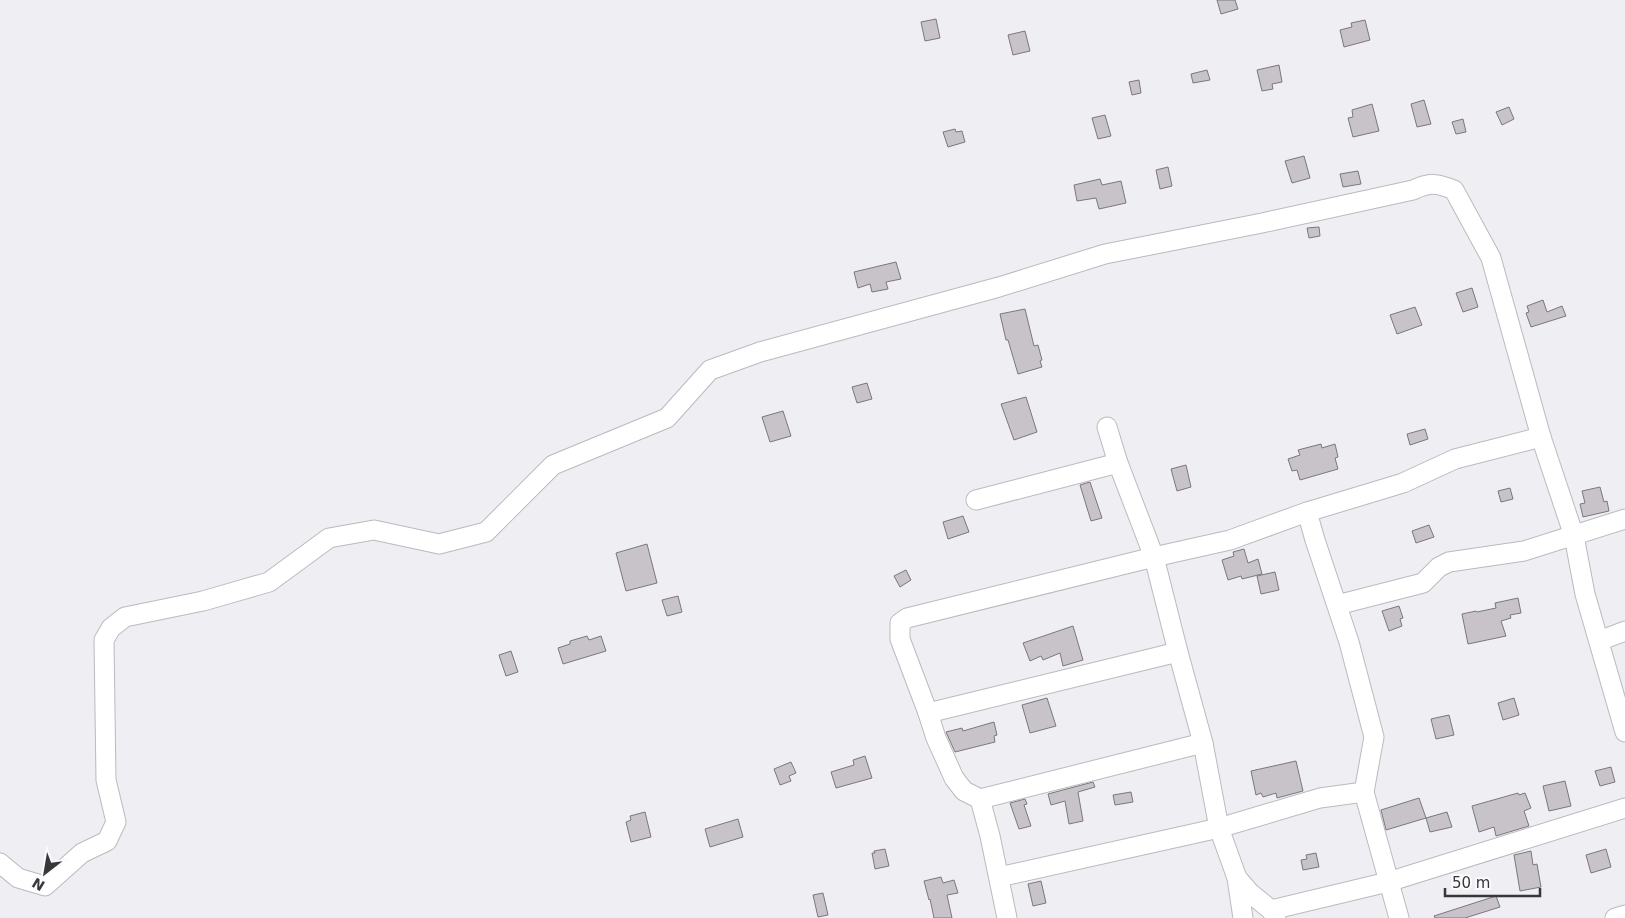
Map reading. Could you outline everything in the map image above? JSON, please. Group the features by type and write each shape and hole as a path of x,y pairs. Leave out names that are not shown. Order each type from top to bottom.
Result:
{"street":[{"path":"0,863 18,878 45,886 82,853 107,841 116,822 106,780 104,640 111,628 125,617 203,601 269,582 329,538 374,530 439,544 486,532 554,465 667,418 710,370 760,352 999,287 1105,254 1281,219 1413,190 1423,185 1439,184 1454,190 1491,258 1541,437 1574,536 1585,594 1625,732"},
{"path":"1107,427 1118,463 1154,557 1203,743 1219,828 1237,878 1244,918"},
{"path":"1203,743 980,799 964,791 954,778 936,738 900,639 900,623 907,618 1230,540 1308,512 1403,483 1455,459 1541,437"},
{"path":"976,500 1118,463"},
{"path":"1308,512 1315,540 1349,642 1374,737 1364,792 1398,918"},
{"path":"1337,605 1423,583 1439,567 1449,562 1524,551 1625,518"},
{"path":"1598,640 1625,631"},
{"path":"928,713 1178,652"},
{"path":"999,877 1219,828 1320,798 1364,792"},
{"path":"980,799 1007,918"},
{"path":"1237,878 1273,914 1388,882 1625,808"},
{"path":"1615,918 1625,915"}],"building":[{"path":"1217,0 1235,0 1238,9 1221,14"},
{"path":"936,19 940,38 925,41 921,22"},
{"path":"1365,20 1370,40 1344,47 1340,30 1352,27 1351,23"},
{"path":"1025,31 1030,51 1013,55 1008,35"},
{"path":"1279,65 1282,82 1272,84 1273,89 1262,91 1257,70"},
{"path":"1207,70 1210,80 1193,83 1191,74"},
{"path":"1139,80 1141,93 1132,95 1129,82"},
{"path":"1424,100 1431,124 1417,127 1411,104"},
{"path":"1372,104 1379,131 1353,137 1348,118 1353,117 1352,110"},
{"path":"1509,107 1514,119 1502,125 1496,112"},
{"path":"1105,115 1111,136 1098,139 1092,118"},
{"path":"1463,119 1466,132 1456,134 1452,122"},
{"path":"955,129 956,132 962,131 965,142 948,147 943,132"},
{"path":"1304,156 1310,178 1292,183 1285,161"},
{"path":"1168,167 1172,186 1160,189 1156,170"},
{"path":"1358,171 1361,184 1343,187 1340,174"},
{"path":"1100,179 1102,185 1121,181 1126,203 1099,209 1096,198 1077,201 1074,185"},
{"path":"1319,227 1320,236 1309,238 1307,228"},
{"path":"896,262 901,279 886,282 888,289 872,292 870,284 858,288 854,272"},
{"path":"1472,288 1478,307 1463,312 1456,293"},
{"path":"1543,300 1547,312 1562,306 1566,316 1531,327 1526,313 1529,312 1527,306"},
{"path":"1415,307 1422,325 1397,334 1390,315"},
{"path":"1025,309 1034,346 1038,345 1042,367 1018,374 1008,340 1006,340 1000,314"},
{"path":"867,383 872,399 857,403 852,387"},
{"path":"1026,397 1037,432 1014,440 1001,404"},
{"path":"783,411 791,436 770,442 762,417"},
{"path":"1425,429 1428,439 1410,445 1407,434"},
{"path":"1321,444 1322,448 1335,444 1338,457 1335,458 1338,469 1300,480 1297,470 1292,471 1288,459 1300,455 1298,450"},
{"path":"1186,465 1191,487 1177,491 1171,469"},
{"path":"1090,482 1102,518 1091,521 1080,485"},
{"path":"1600,487 1604,502 1607,501 1609,511 1583,517 1580,504 1585,503 1582,491"},
{"path":"1510,488 1513,499 1501,502 1498,491"},
{"path":"963,516 969,532 948,539 943,522"},
{"path":"1429,525 1434,537 1416,543 1412,531"},
{"path":"647,544 657,583 626,591 616,553"},
{"path":"1244,549 1248,563 1258,559 1262,574 1242,579 1241,576 1228,580 1222,560 1234,556 1233,552"},
{"path":"906,570 911,580 900,587 894,576"},
{"path":"1275,572 1279,590 1261,594 1257,576"},
{"path":"678,596 682,612 667,616 662,600"},
{"path":"1518,598 1521,613 1510,615 1511,618 1501,621 1506,636 1468,644 1462,614 1496,608 1495,603"},
{"path":"1399,606 1403,618 1400,619 1402,626 1389,631 1382,611"},
{"path":"1073,626 1083,660 1063,666 1060,653 1043,660 1041,656 1030,661 1023,643"},
{"path":"587,636 589,640 601,636 606,651 563,664 558,648 570,644 570,641"},
{"path":"511,651 518,672 506,676 499,655"},
{"path":"1047,698 1056,726 1030,733 1022,705"},
{"path":"1514,698 1519,715 1503,720 1498,703"},
{"path":"1449,715 1454,735 1436,739 1431,719"},
{"path":"994,722 997,735 994,736 995,742 955,752 946,732 962,728 963,731"},
{"path":"865,756 872,778 836,788 831,772 854,765 853,760"},
{"path":"1296,761 1303,791 1277,798 1276,793 1263,797 1261,793 1256,795 1251,771"},
{"path":"791,762 796,773 789,776 791,781 780,785 774,769"},
{"path":"1611,767 1615,782 1600,786 1595,771"},
{"path":"1565,781 1571,806 1549,811 1543,786"},
{"path":"1093,782 1095,787 1078,792 1083,821 1069,824 1065,801 1051,805 1048,794"},
{"path":"1131,792 1133,802 1115,805 1113,795"},
{"path":"1518,793 1519,795 1525,793 1531,808 1524,811 1529,826 1496,836 1494,827 1479,832 1472,806"},
{"path":"1419,798 1426,818 1386,830 1381,810"},
{"path":"1025,799 1027,804 1024,805 1031,826 1019,829 1010,803"},
{"path":"645,812 651,837 631,842 626,822 631,820 630,816"},
{"path":"1447,812 1452,827 1430,832 1426,818"},
{"path":"738,819 743,837 710,847 705,829"},
{"path":"885,849 889,866 875,869 872,853"},
{"path":"1606,849 1611,867 1591,873 1586,855"},
{"path":"1531,851 1533,865 1537,864 1541,887 1520,891 1514,855"},
{"path":"1316,853 1319,867 1303,870 1301,860 1307,859 1306,855"},
{"path":"941,877 943,883 954,880 958,893 947,895 952,918 934,918 929,900 924,881"},
{"path":"1041,881 1046,903 1033,906 1028,884"},
{"path":"823,893 828,915 818,917 813,895"},
{"path":"1496,896 1500,907 1465,918 1435,918 1434,916"}]}
